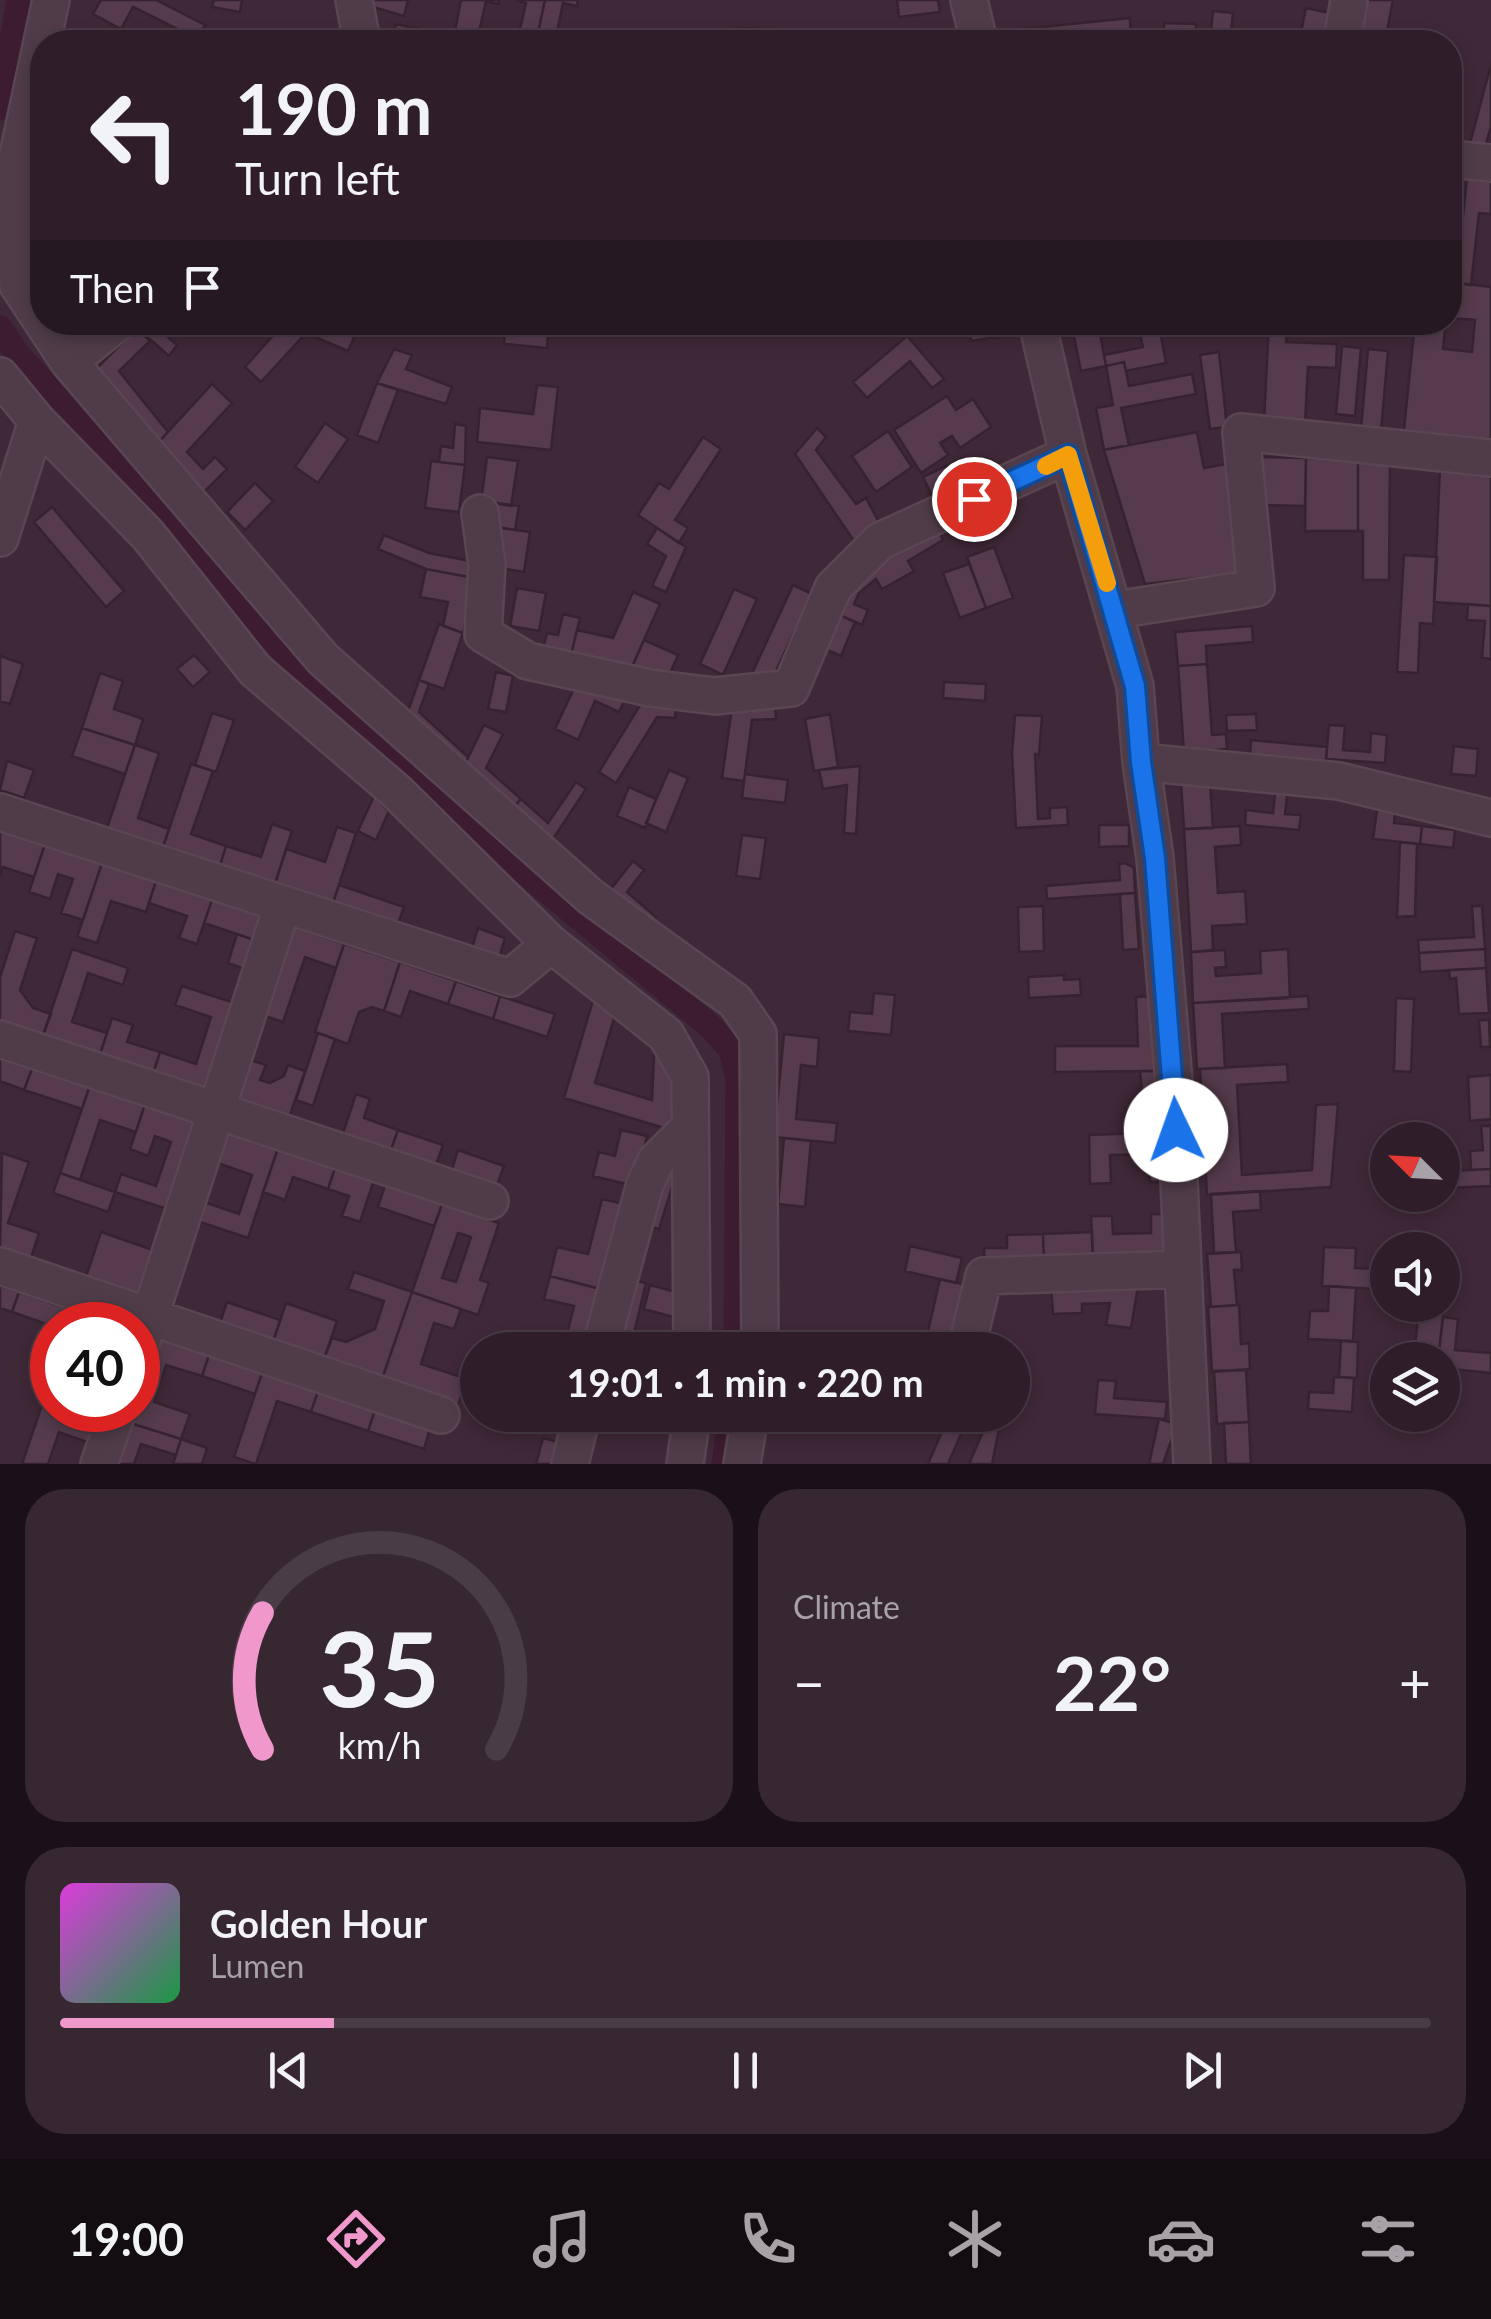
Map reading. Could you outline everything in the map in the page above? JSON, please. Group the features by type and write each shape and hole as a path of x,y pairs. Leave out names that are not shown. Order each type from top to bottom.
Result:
{"street":[{"path":"45,30 51,0"},
{"path":"354,0 360,30"},
{"path":"968,0 976,30"},
{"path":"1344,30 1349,0"},
{"path":"30,99 11,188 18,286 30,304"},
{"path":"1462,160 1491,163"},
{"path":"51,335 69,362 323,659 591,897 735,1001 758,1034 760,1332"},
{"path":"69,362 102,335"},
{"path":"1041,335 1068,455 1135,686 1155,858 1175,1094 1191,1463"},
{"path":"0,376 37,421 148,536 255,670 397,792 551,944 666,1035 690,1077 692,1332"},
{"path":"0,538 37,421"},
{"path":"1115,610 1256,588 1241,432 1491,458"},
{"path":"480,513 487,565 483,634 528,661 650,688 715,696 791,688 833,588 880,541 1068,455"},
{"path":"1141,762 1339,781 1491,819"},
{"path":"0,812 510,978 551,944"},
{"path":"155,1302 283,904"},
{"path":"0,1040 490,1202"},
{"path":"605,1332 645,1184 656,1161 690,1127"},
{"path":"0,1266 104,1302"},
{"path":"970,1332 984,1276 1183,1269"},
{"path":"160,1321 441,1415"},
{"path":"99,1464 110,1432"},
{"path":"570,1464 578,1432"},
{"path":"685,1464 690,1432"},
{"path":"742,1464 747,1432"}],"building":[{"path":"101,0 156,0 205,25 202,30 180,30 133,7 121,29 93,14"},
{"path":"214,0 242,0 240,12 212,7"},
{"path":"367,0 408,0 404,16 366,5"},
{"path":"461,0 499,0 498,4 486,1 479,30 455,30"},
{"path":"517,0 545,0 539,30 520,30 526,3"},
{"path":"545,0 578,0 577,6 563,3 557,30 539,30"},
{"path":"897,0 938,0 940,12 899,17"},
{"path":"1363,0 1393,0 1387,30 1357,30"},
{"path":"1306,8 1335,14 1332,30 1301,30"},
{"path":"1213,11 1233,13 1231,30 1211,30"},
{"path":"1130,18 1130,30 1014,30"},
{"path":"1164,23 1196,24 1196,30 1164,30"},
{"path":"396,24 425,30 395,30"},
{"path":"1491,64 1491,126 1484,151 1469,147"},
{"path":"1467,178 1491,181 1491,214 1479,213 1471,285 1462,284"},
{"path":"30,184 30,201 21,193"},
{"path":"30,219 30,243 19,226"},
{"path":"1462,283 1491,287 1491,448 1403,439 1414,335 1445,335 1443,349 1472,352 1475,320 1462,319"},
{"path":"130,335 144,335 150,341 119,371 168,432 156,445 96,369"},
{"path":"145,335 165,335 177,345 169,356"},
{"path":"273,335 304,335 261,382 245,367"},
{"path":"311,335 355,335 348,351"},
{"path":"505,335 548,335 547,348 504,344"},
{"path":"970,335 1010,335 971,341"},
{"path":"1074,335 1100,335 1106,366 1081,371"},
{"path":"1140,335 1161,335 1166,363 1126,371 1124,362 1106,366 1104,355 1143,347"},
{"path":"1268,335 1286,335 1286,342 1337,344 1336,368 1308,367 1305,424 1264,422"},
{"path":"907,336 944,379 932,388 910,361 867,398 853,382"},
{"path":"1342,346 1361,348 1355,416 1336,414"},
{"path":"394,349 412,355 406,369 452,387 446,404 377,383"},
{"path":"1368,349 1388,351 1381,431 1361,429"},
{"path":"1219,352 1227,427 1210,429 1200,355"},
{"path":"1124,362 1129,386 1192,374 1196,394 1121,408 1129,445 1104,450 1096,408 1113,405 1106,366"},
{"path":"377,383 398,390 378,443 357,435"},
{"path":"212,384 232,403 187,452 203,469 215,457 227,469 202,494 156,445"},
{"path":"537,385 558,387 551,450 477,442 480,408 533,414"},
{"path":"947,396 956,410 973,399 991,427 960,448 952,436 940,443 948,455 921,473 894,430"},
{"path":"325,423 348,439 318,483 295,467"},
{"path":"455,424 466,426 465,465 439,462 441,446 453,448"},
{"path":"817,428 826,437 816,450 856,504 866,498 881,526 854,541 795,454"},
{"path":"888,431 912,467 876,492 852,456"},
{"path":"1197,432 1204,468 1231,463 1244,573 1145,584 1104,450"},
{"path":"703,437 721,449 675,520 688,528 679,543 638,515 659,483 669,489"},
{"path":"487,457 518,461 511,506 481,501"},
{"path":"1259,457 1306,458 1305,506 1259,505"},
{"path":"1306,458 1358,458 1358,531 1305,531"},
{"path":"1358,458 1390,458 1389,580 1363,580"},
{"path":"431,461 465,465 459,512 425,508"},
{"path":"946,466 956,489 934,500 923,477"},
{"path":"1440,467 1491,471 1491,606 1434,602"},
{"path":"255,483 273,501 245,530 227,512"},
{"path":"490,502 519,506 515,530 486,525"},
{"path":"52,507 124,591 106,607 34,522"},
{"path":"935,525 943,540 908,561 914,571 882,589 876,579 859,593 854,604 868,610 862,625 833,612 868,564"},
{"path":"501,528 530,532 524,572 495,567"},
{"path":"657,528 686,547 666,592 652,586 666,556 647,544"},
{"path":"384,535 429,553 470,561 474,578 426,569 378,549"},
{"path":"994,547 1013,598 986,608 967,557"},
{"path":"1404,555 1437,557 1433,624 1420,623 1418,673 1397,672"},
{"path":"969,564 986,608 960,618 943,573"},
{"path":"426,569 474,578 463,633 443,626 448,602 420,597"},
{"path":"793,585 812,594 773,677 748,682"},
{"path":"517,588 546,593 539,631 510,626"},
{"path":"734,589 757,599 723,675 700,664"},
{"path":"633,592 660,604 631,669 571,655 577,630 613,638"},
{"path":"1468,604 1491,606 1491,659 1482,658 1485,621 1467,620"},
{"path":"833,612 855,622 841,656 818,646"},
{"path":"563,614 580,618 570,659 542,652 547,633 558,635"},
{"path":"439,624 463,633 444,689 419,680"},
{"path":"1252,626 1253,642 1206,646 1207,664 1178,666 1175,632"},
{"path":"644,640 678,655 667,680 633,665"},
{"path":"194,655 210,672 193,687 177,669"},
{"path":"0,656 23,664 10,704 0,701"},
{"path":"1207,664 1212,735 1226,734 1227,749 1184,753 1178,666"},
{"path":"496,672 513,676 506,712 488,709"},
{"path":"100,673 123,681 114,709 143,719 135,745 82,728"},
{"path":"419,680 429,684 419,712 468,757 463,768 406,717"},
{"path":"944,682 986,684 985,701 943,698"},
{"path":"576,684 629,691 619,712 595,701 578,740 555,729"},
{"path":"645,697 677,700 675,718 657,717 616,783 599,772"},
{"path":"775,705 776,719 752,720 744,781 722,778 732,707"},
{"path":"212,713 234,720 216,772 195,765"},
{"path":"830,714 838,767 814,771 805,719"},
{"path":"1256,714 1257,730 1227,731 1226,715"},
{"path":"1015,715 1042,716 1039,755 1035,754 1038,819 1050,818 1050,808 1067,807 1068,825 1016,828 1012,753"},
{"path":"484,725 503,734 486,768 521,799 510,811 463,768"},
{"path":"1329,725 1345,726 1343,750 1370,752 1371,733 1387,735 1385,763 1326,759"},
{"path":"82,728 135,745 125,774 72,756"},
{"path":"1251,740 1327,747 1326,762 1250,756"},
{"path":"135,745 159,753 138,818 169,829 162,850 106,831"},
{"path":"1454,746 1478,749 1476,776 1451,774"},
{"path":"7,761 34,770 24,798 0,790"},
{"path":"191,764 213,771 191,834 226,846 219,869 162,850"},
{"path":"860,766 856,834 844,833 847,785 823,789 819,770"},
{"path":"669,770 688,778 666,832 646,823"},
{"path":"745,774 788,780 785,803 742,798"},
{"path":"1210,781 1213,828 1184,829 1181,783"},
{"path":"576,782 586,789 549,845 510,811 521,799 548,823"},
{"path":"1276,785 1288,787 1285,814 1301,815 1299,830 1245,825 1246,810 1273,813"},
{"path":"629,787 656,799 645,828 617,816"},
{"path":"374,796 389,811 376,840 358,831"},
{"path":"1377,810 1395,812 1394,823 1422,826 1420,844 1373,839"},
{"path":"272,824 292,831 274,887 219,869 226,846 261,857"},
{"path":"1099,825 1129,825 1129,846 1099,847"},
{"path":"1240,826 1241,845 1215,847 1218,893 1245,891 1247,924 1212,926 1213,950 1191,952 1184,829"},
{"path":"1422,826 1455,830 1453,848 1420,844"},
{"path":"337,827 356,833 332,906 274,887 286,849 325,862"},
{"path":"0,830 45,844 34,877 3,867 0,876"},
{"path":"742,835 766,838 760,879 736,876"},
{"path":"1400,842 1417,844 1415,916 1397,917"},
{"path":"45,844 102,863 83,920 61,913 73,879 58,874 50,899 29,892"},
{"path":"633,861 644,870 627,892 656,917 647,928 607,894"},
{"path":"102,863 156,881 146,912 111,901 97,943 77,937"},
{"path":"1119,864 1134,868 1135,893 1047,899 1046,886 1120,880"},
{"path":"156,881 212,900 197,944 179,938 187,916 149,903"},
{"path":"339,885 404,907 397,927 332,906"},
{"path":"1135,893 1139,949 1123,950 1120,894"},
{"path":"212,900 267,918 260,942 204,923"},
{"path":"1043,906 1044,951 1019,952 1018,907"},
{"path":"1472,906 1482,906 1485,949 1419,953 1418,940 1474,937"},
{"path":"289,925 344,944 336,968 305,957 283,1022 259,1014"},
{"path":"478,928 505,938 498,961 471,952"},
{"path":"15,931 37,938 20,990 33,1008 51,1014 41,1041 0,1027 0,977"},
{"path":"237,934 260,942 250,971 228,963"},
{"path":"344,944 400,962 384,1011 372,1007 359,1012 348,1044 315,1032"},
{"path":"72,949 128,968 123,985 88,973 72,1022 107,1033 98,1060 41,1041"},
{"path":"1288,949 1290,998 1193,1003 1191,952 1225,950 1226,967 1215,968 1216,976 1261,973 1260,951"},
{"path":"1485,949 1486,968 1420,972 1419,953"},
{"path":"400,962 456,981 448,1004 410,991 401,1017 384,1011"},
{"path":"1486,968 1489,1013 1459,1014 1456,978 1450,979 1449,970"},
{"path":"1064,975 1064,980 1080,979 1081,995 1029,998 1028,977"},
{"path":"456,981 500,996 493,1019 448,1004"},
{"path":"182,986 238,1004 208,1096 152,1077 160,1052 196,1064 211,1017 175,1005"},
{"path":"874,993 895,995 891,1035 848,1031 850,1012 872,1014"},
{"path":"500,996 555,1014 547,1037 493,1019"},
{"path":"1153,996 1157,1071 1055,1072 1055,1046 1138,1046 1136,997"},
{"path":"1308,996 1309,1009 1222,1014 1225,1068 1197,1069 1193,1003"},
{"path":"594,997 615,1015 595,1083 652,1100 654,1055 675,1056 671,1130 564,1098"},
{"path":"1396,998 1414,999 1411,1072 1394,1071"},
{"path":"112,1018 133,1025 127,1042 160,1052 152,1077 98,1060"},
{"path":"1479,1020 1489,1020 1490,1047 1481,1047"},
{"path":"318,1033 335,1039 313,1106 296,1100"},
{"path":"784,1034 819,1038 817,1067 801,1065 796,1119 837,1123 835,1143 774,1137"},
{"path":"0,1055 33,1066 24,1090 0,1081"},
{"path":"244,1058 266,1065 260,1080 270,1083 284,1076 288,1065 305,1071 288,1121 230,1102"},
{"path":"1287,1064 1288,1082 1237,1085 1242,1175 1312,1170 1316,1105 1338,1104 1331,1187 1207,1195 1200,1069"},
{"path":"33,1066 90,1085 82,1109 24,1090"},
{"path":"1140,1071 1157,1071 1163,1125 1146,1126"},
{"path":"1491,1075 1491,1119 1470,1121 1468,1077"},
{"path":"90,1085 145,1104 136,1132 100,1120 80,1180 60,1173"},
{"path":"356,1094 370,1099 364,1118 398,1130 389,1155 341,1139"},
{"path":"145,1104 200,1123 170,1210 115,1192 121,1174 156,1186 171,1142 155,1136 148,1156 130,1149"},
{"path":"1481,1126 1491,1126 1491,1169 1471,1170 1470,1151 1483,1150"},
{"path":"222,1129 278,1148 248,1238 191,1219 198,1200 239,1214 252,1175 212,1161"},
{"path":"398,1130 443,1145 434,1171 389,1155"},
{"path":"621,1130 647,1136 635,1186 593,1176 599,1152 615,1156"},
{"path":"1165,1132 1167,1182 1150,1182 1149,1154 1110,1155 1111,1183 1090,1184 1089,1135"},
{"path":"784,1138 811,1141 805,1207 778,1204"},
{"path":"278,1148 335,1168 328,1189 293,1177 285,1200 263,1192"},
{"path":"458,1150 504,1166 495,1191 450,1176"},
{"path":"2,1153 29,1162 8,1223 39,1233 31,1258 0,1248"},
{"path":"335,1168 374,1180 360,1222 342,1216 349,1196 328,1189"},
{"path":"1491,1169 1491,1186 1460,1187 1460,1170"},
{"path":"658,1172 675,1177 659,1229 642,1224"},
{"path":"60,1173 115,1192 108,1212 53,1193"},
{"path":"385,1185 442,1204 434,1226 378,1207"},
{"path":"1260,1191 1261,1210 1233,1212 1236,1252 1214,1253 1211,1194"},
{"path":"602,1199 624,1204 604,1290 550,1276 557,1247 588,1254"},
{"path":"442,1204 499,1223 480,1280 489,1283 478,1315 412,1292","holes":["458,1233 471,1237 456,1282 442,1278"]},
{"path":"1151,1214 1168,1214 1169,1258 1093,1261 1091,1216 1112,1216 1113,1234 1151,1233"},
{"path":"101,1232 156,1251 141,1296 86,1277"},
{"path":"1092,1232 1093,1261 1044,1262 1043,1234"},
{"path":"1043,1234 1044,1263 985,1265 984,1248 1007,1248 1007,1235"},
{"path":"910,1246 962,1258 956,1283 905,1271"},
{"path":"1324,1247 1356,1248 1355,1268 1370,1269 1370,1289 1322,1286"},
{"path":"1241,1252 1242,1270 1234,1270 1237,1305 1211,1307 1207,1254"},
{"path":"354,1272 412,1292 382,1379 324,1359 332,1338 346,1342 375,1329 384,1301 348,1289"},
{"path":"550,1276 604,1290 594,1332 568,1332 574,1306 544,1299"},
{"path":"940,1279 967,1285 957,1332 928,1332"},
{"path":"631,1280 646,1283 634,1332 619,1332"},
{"path":"1051,1284 1138,1286 1131,1328 1106,1325 1110,1303 1082,1304 1082,1313 1053,1314"},
{"path":"650,1285 684,1294 677,1318 644,1309"},
{"path":"0,1286 19,1292 12,1312 0,1308"},
{"path":"1329,1286 1356,1288 1353,1341 1308,1339 1310,1311 1328,1311"},
{"path":"19,1292 48,1302 30,1302 30,1318 12,1312"},
{"path":"412,1292 461,1309 454,1329 434,1323 421,1364 460,1377 458,1405 382,1379"},
{"path":"227,1302 280,1320 273,1342 220,1323"},
{"path":"286,1303 337,1321 324,1359 273,1342"},
{"path":"1239,1305 1241,1344 1249,1343 1250,1369 1212,1372 1208,1307"},
{"path":"1417,1322 1442,1322 1440,1342 1416,1342"},
{"path":"1442,1322 1458,1322 1456,1342 1440,1342"},
{"path":"160,1339 209,1355 202,1376 166,1365 160,1384"},
{"path":"1341,1341 1358,1342 1357,1378 1339,1377"},
{"path":"1460,1350 1491,1353 1491,1373 1460,1370"},
{"path":"209,1355 262,1373 255,1394 202,1376"},
{"path":"1246,1370 1249,1422 1217,1424 1214,1371"},
{"path":"262,1373 318,1391 311,1412 277,1401 256,1464 234,1457"},
{"path":"1334,1377 1354,1378 1352,1412 1308,1409 1309,1392 1333,1393"},
{"path":"1098,1380 1116,1381 1114,1398 1167,1402 1165,1419 1095,1414"},
{"path":"318,1391 375,1410 368,1431 311,1412"},
{"path":"160,1404 190,1414 181,1439 159,1432"},
{"path":"375,1410 430,1428 424,1449 368,1431"},
{"path":"1159,1419 1177,1424 1163,1464 1149,1464"},
{"path":"1249,1422 1251,1464 1226,1464 1224,1423"},
{"path":"33,1432 59,1432 48,1464 22,1464"},
{"path":"59,1432 94,1432 90,1443"},
{"path":"124,1432 159,1432 181,1439 176,1455 141,1444 134,1464 113,1464"},
{"path":"942,1432 962,1432 948,1464 928,1464"},
{"path":"977,1432 998,1432 992,1464 969,1464 982,1434"},
{"path":"543,1438 566,1444 561,1464 536,1464"},
{"path":"181,1439 207,1448 202,1464 173,1464"}],"waterway":[{"path":"0,108 19,0"},
{"path":"0,328 16,352 320,692 495,848 711,1027 731,1050 738,1079 736,1332"},
{"path":"724,1464 729,1432"}],"slow traffic":[{"path":"1046,466 1068,455 1107,583"}],"route":[{"path":"974,499 1068,455 1135,686 1155,858 1176,1130"}]}
